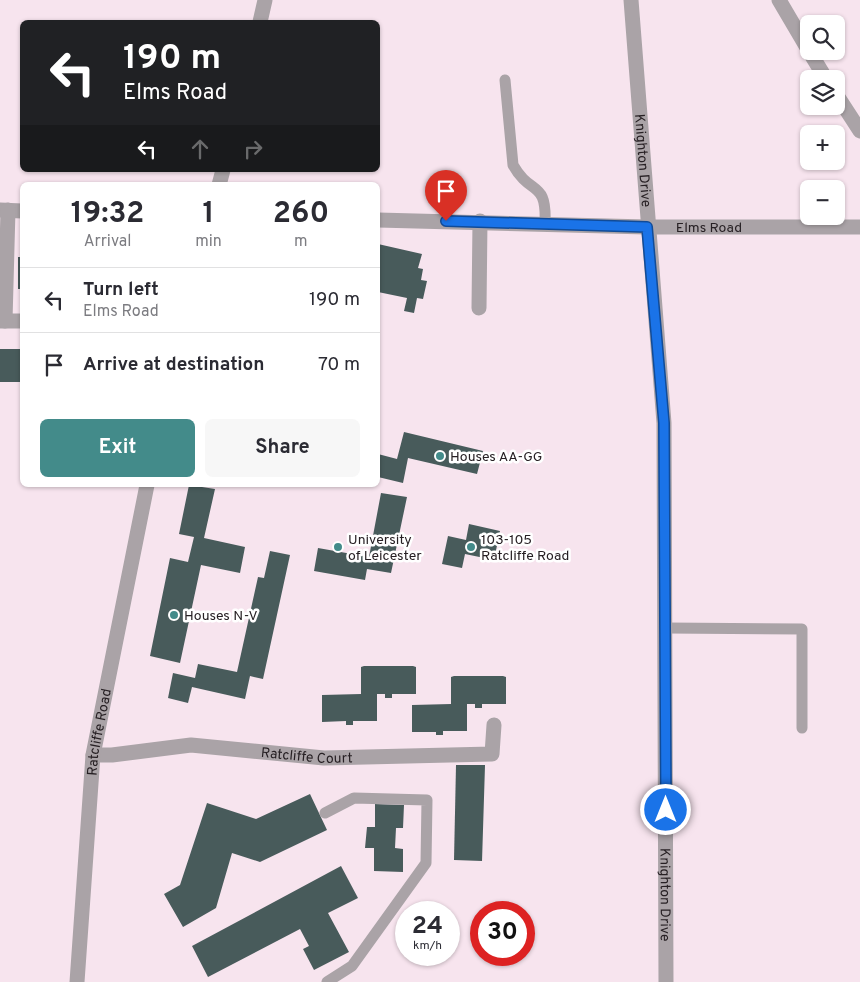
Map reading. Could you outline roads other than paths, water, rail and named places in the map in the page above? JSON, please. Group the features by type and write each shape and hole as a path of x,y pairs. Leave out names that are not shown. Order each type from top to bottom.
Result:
{"street":[{"path":"260,20 265,0"},
{"name":"Knighton Drive","path":"631,0 647,227 664,423 666,982"},
{"path":"779,0 800,36"},
{"path":"845,108 860,131"},
{"path":"10,210 2,321 20,322"},
{"name":"Elms Road","path":"380,220 480,221 647,227 860,227"},
{"path":"479,308 480,221"},
{"name":"Ratcliffe Road","path":"77,982 93,755 147,487"},
{"name":"Ratcliffe Court","path":"93,755 112,756 191,745 324,758 492,754 494,724"}],"lane":[{"path":"505,80 513,165 519,176 542,194 545,201 545,224"},
{"path":"666,628 802,629 802,728"},
{"path":"325,812 354,798 427,800 426,863 352,966 327,982"}],"place":[{"name":"Houses AA-GG","path":"440,456"},
{"name":"University of Leicester","path":"338,547"},
{"name":"103-105 Ratcliffe Road","path":"471,547"},
{"name":"Houses N-V","path":"174,615"}]}
